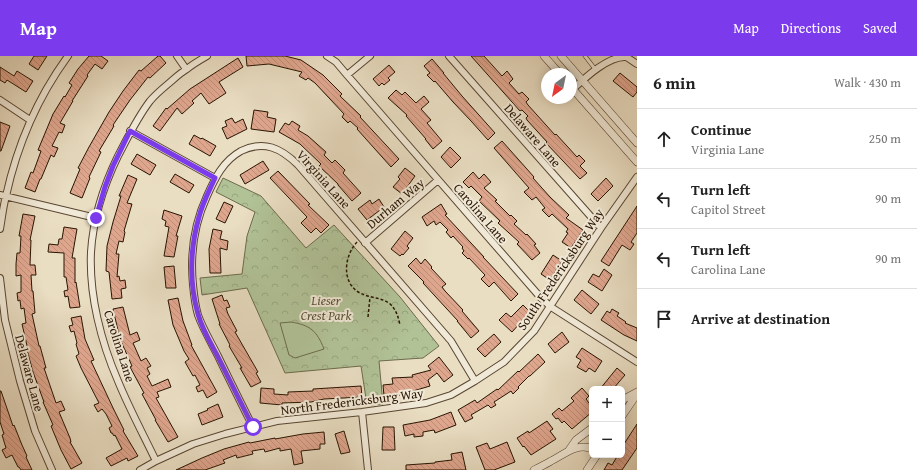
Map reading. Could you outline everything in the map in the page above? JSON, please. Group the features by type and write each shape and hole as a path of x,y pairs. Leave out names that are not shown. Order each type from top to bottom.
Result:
{"street":[{"path":"0,229 3,196 30,120 58,69 68,56"},
{"path":"177,56 186,69"},
{"name":"Carolina Lane","path":"156,461 118,382 100,330 92,279 91,252 96,218 105,187 113,166 130,131 151,100 186,69 207,56"},
{"name":"Carolina Lane","path":"328,56 336,62 541,298 551,307 637,362"},
{"path":"347,75 370,56"},
{"name":"Delaware Lane","path":"449,56 601,228"},
{"path":"544,56 555,68"},
{"path":"561,56 637,143"},
{"path":"577,84 600,64 614,57 626,57 637,64"},
{"path":"577,94 637,162"},
{"path":"0,100 30,120"},
{"path":"130,131 215,178"},
{"name":"Virginia Lane","path":"253,427 205,333 198,314 194,294 192,254 199,216 215,178 224,164 235,155 246,149 261,145 276,149 288,155 298,165 451,341 475,381"},
{"name":"South Fredericksburg Way","path":"475,381 504,362 534,331 601,228 637,177"},
{"name":"Durham Way","path":"365,243 438,180"},
{"path":"3,196 96,218"},
{"name":"Delaware Lane","path":"0,278 2,320 35,431 52,470"},
{"name":"North Fredericksburg Way","path":"140,470 193,444 225,434 277,421 362,412 426,403 451,395 475,381"},
{"path":"625,400 637,393"},
{"path":"625,411 637,393"},
{"path":"362,412 368,470"},
{"path":"569,450 576,440 589,430"},
{"path":"534,470 569,450 578,447 589,448"},
{"path":"587,470 595,458"}],"lane":[{"path":"585,56 595,69"}],"path":[{"path":"365,243 357,242 349,254 346,266 347,278 358,292 383,300 394,308 400,325"},
{"path":"368,317 370,297"}],"green space":[{"name":"Lieser Crest Park","path":"223,178 261,196 306,248 334,225 400,297 439,346 423,358 379,361 383,404 367,405 361,366 285,373 247,288 202,295 200,278 242,274 247,236 255,212 216,192"},
{"path":"280,323 298,323 312,330 319,338 324,349 295,358 289,355"}],"building":[{"path":"34,56 47,56 38,70 29,64"},
{"path":"89,56 101,56 108,61 102,69 95,64 72,101 60,123 65,125 62,133 59,132 52,146 58,148 54,157 51,155 35,192 25,188 31,172 33,173 41,151 38,150 53,114 72,85 69,83"},
{"path":"158,56 160,56 166,63 150,78 148,77 113,125 114,126 99,151 101,152 89,177 90,178 82,198 70,193 80,169 78,168 109,112 139,70 141,71"},
{"path":"246,56 285,56 301,60 323,75 342,94 340,96 361,116 360,117 399,159 391,167 357,129 358,128 350,121 348,123 342,117 344,114 315,83 308,78 306,80 299,76 302,72 269,64 247,66"},
{"path":"471,56 484,56 502,76 507,71 513,79 509,83 519,94 522,92 529,99 526,102 528,105 577,157 579,155 585,161 580,166 587,173 580,179 546,143 547,142 527,120 526,118 528,116 522,110 520,111"},
{"path":"238,58 243,67 219,82 226,93 209,104 201,93 192,101 194,103 182,114 177,108 160,131 153,126 166,108 167,109 190,89"},
{"path":"432,59 495,133 488,140 435,81 434,82 427,75 430,73 424,66"},
{"path":"389,65 395,72 388,78 390,80 384,85 382,83 379,86 373,79"},
{"path":"0,67 14,76 17,71 33,81 26,92 7,80 5,83 0,80"},
{"path":"620,73 637,87 637,92 633,97 613,81"},
{"path":"396,90 402,95 405,92 416,103 424,96 429,102 421,109 431,120 427,123 442,141 433,149 406,116 407,115 388,98"},
{"path":"254,110 268,112 267,117 276,119 274,132 251,129"},
{"path":"232,118 235,123 243,119 247,129 227,139 222,128 227,126 225,121"},
{"path":"292,121 300,126 298,130 308,136 326,152 324,155 332,163 335,160 345,170 343,173 361,193 352,201 338,184 319,166 321,164 300,144 279,132 285,123 289,125"},
{"path":"0,122 10,126 1,151 0,151"},
{"path":"194,135 216,146 210,156 189,144"},
{"path":"502,141 550,197 569,215 566,218 583,230 571,248 562,242 568,233 566,232 568,229 552,214 549,217 542,210 545,208 536,197 532,200 524,192 529,188 494,148"},
{"path":"450,147 461,158 451,168 441,157"},
{"path":"137,154 156,165 150,175 131,164"},
{"path":"263,161 269,170 245,184 240,175"},
{"path":"405,168 415,176 402,194 393,187 400,179 398,177"},
{"path":"278,171 310,204 308,205 329,225 321,233 316,228 311,233 301,223 307,217 270,178"},
{"path":"473,172 479,179 484,174 491,182 484,188 497,200 495,201 510,216 511,215 517,221 514,224 526,235 527,234 536,244 534,245 540,253 532,260 517,244 519,242 498,223 500,221 479,201 482,197 471,186 469,188 463,182"},
{"path":"175,174 194,185 189,193 170,182"},
{"path":"128,175 137,179 127,203 132,204 124,231 123,242 119,241 116,254 119,254 117,277 119,276 120,281 125,280 126,288 121,289 122,298 112,299 109,272 106,271 107,246 121,196 119,196"},
{"path":"606,178 613,186 598,201 591,194"},
{"path":"379,199 384,207 367,220 358,209 370,200 372,204"},
{"path":"224,202 233,206 225,223 216,219"},
{"path":"441,204 447,214 445,215 518,294 511,301 494,282 489,287 481,279 485,275 469,258 468,259 462,253 464,251 462,248 463,247 453,236 451,238 446,232 448,230 440,222 436,225 434,221 427,226 422,217"},
{"path":"637,206 637,233 631,242 634,244 630,250 622,245 609,266 601,261"},
{"path":"164,210 182,216 176,236 178,236 174,257 164,256 169,227 165,226 166,221 162,219"},
{"path":"23,214 35,216 30,240 30,265 35,265 36,275 31,275 35,313 32,314 39,346 46,368 44,368 56,403 61,401 65,410 59,412 70,438 70,442 82,463 71,469 51,426 53,425 43,402 33,372 22,324 26,323 24,308 21,309 20,300 18,301 17,293 21,292 21,275 16,276 16,264 17,253 20,253 21,236 19,236"},
{"path":"64,227 77,229 72,258 75,258 75,283 76,282 80,307 70,308 68,296 65,297 64,291 68,290 66,277 64,277 64,253 48,252 49,244 58,245 59,239 62,239"},
{"path":"213,229 222,231 220,239 228,241 227,250 220,248 221,273 210,273 209,249"},
{"path":"405,231 413,238 407,246 409,248 403,255 402,254 400,256 391,249"},
{"path":"553,255 562,261 550,280 541,274"},
{"path":"416,258 421,264 425,259 432,267 431,268 446,284 442,287 463,310 462,311 479,331 471,338 458,321 423,283 424,282 408,266"},
{"path":"174,266 176,288 166,288 164,267"},
{"path":"604,269 612,275 602,291 588,282 593,274 599,277"},
{"path":"582,290 599,304 591,314 574,300"},
{"path":"222,295 224,301 227,300 230,307 226,308 237,331 235,332 258,372 256,373 261,382 251,387 240,368 242,368 229,346 230,345 219,324 212,299"},
{"path":"178,298 183,321 191,345 217,392 207,398 203,390 198,392 196,387 200,385 195,375 193,376 185,362 189,359 173,325 168,300"},
{"path":"523,305 530,312 512,332 499,320 506,313 511,317"},
{"path":"123,307 130,335 137,332 140,340 133,343 141,361 146,358 151,366 147,368 150,374 147,376 152,386 168,379 171,387 157,392 159,397 156,398 178,437 168,442 142,394 144,393 130,367 132,366 120,339 113,309"},
{"path":"612,309 619,313 617,316 626,322 625,323 637,328 637,341 624,335 601,320 607,311 610,313"},
{"path":"81,316 85,339 94,360 91,361 124,430 123,431 138,456 128,461 127,458 111,466 106,458 122,449 115,435 114,436 111,433 109,428 112,426 106,414 102,409 98,412 94,405 99,403 76,356 79,354 77,343 74,331 71,332 69,326 73,325 71,318"},
{"path":"562,332 569,342 555,353 548,344"},
{"path":"494,334 501,342 485,357 477,349"},
{"path":"582,348 602,361 595,372 589,368 586,372 577,367 581,360 576,357"},
{"path":"538,354 545,362 518,387 519,388 513,394 511,391 494,402 496,405 491,408 488,405 471,415 473,418 465,422 458,410 475,400 477,403 497,389 498,390"},
{"path":"439,357 453,375 444,382 437,373 428,380 430,386 403,395 384,396 383,385 393,384 392,378 413,377 412,375 431,370 428,366"},
{"path":"617,368 625,375 616,386 602,386"},
{"path":"361,386 362,397 282,403 282,405 260,403 261,388 274,389 274,394 288,395 288,392"},
{"path":"582,388 589,396 586,399 589,403 589,415 572,429 564,421 562,423 558,418 556,419 552,414 559,408 562,411 574,401 571,398"},
{"path":"0,391 32,470 21,470 12,455 6,458 2,450 6,448 0,422"},
{"path":"218,404 223,417 202,425 198,414"},
{"path":"451,412 456,425 435,433 434,430 423,432 423,436 414,437 414,434 405,436 403,425 430,420"},
{"path":"547,421 553,429 550,431 556,439 531,455 517,438 528,431 529,433"},
{"path":"637,424 637,448 622,470 604,470 608,463 612,465 616,458 625,458 625,442"},
{"path":"383,427 394,427 395,450 382,450"},
{"path":"344,431 350,452 341,454 335,434"},
{"path":"324,432 325,444 320,444 320,449 301,451 303,463 294,465 291,449 280,451 280,448 265,452 264,449 252,451 253,454 237,458 236,455 223,460 225,463 205,470 176,470 224,449 249,442"},
{"path":"507,442 515,462 494,470 485,470 476,447 487,443 490,449"},
{"path":"462,452 466,470 406,470 406,465 452,460 451,454"}],"route":[{"path":"96,218 113,166 130,131 215,178 204,201 195,235 192,254 194,294 198,314 205,333 253,427"}]}
